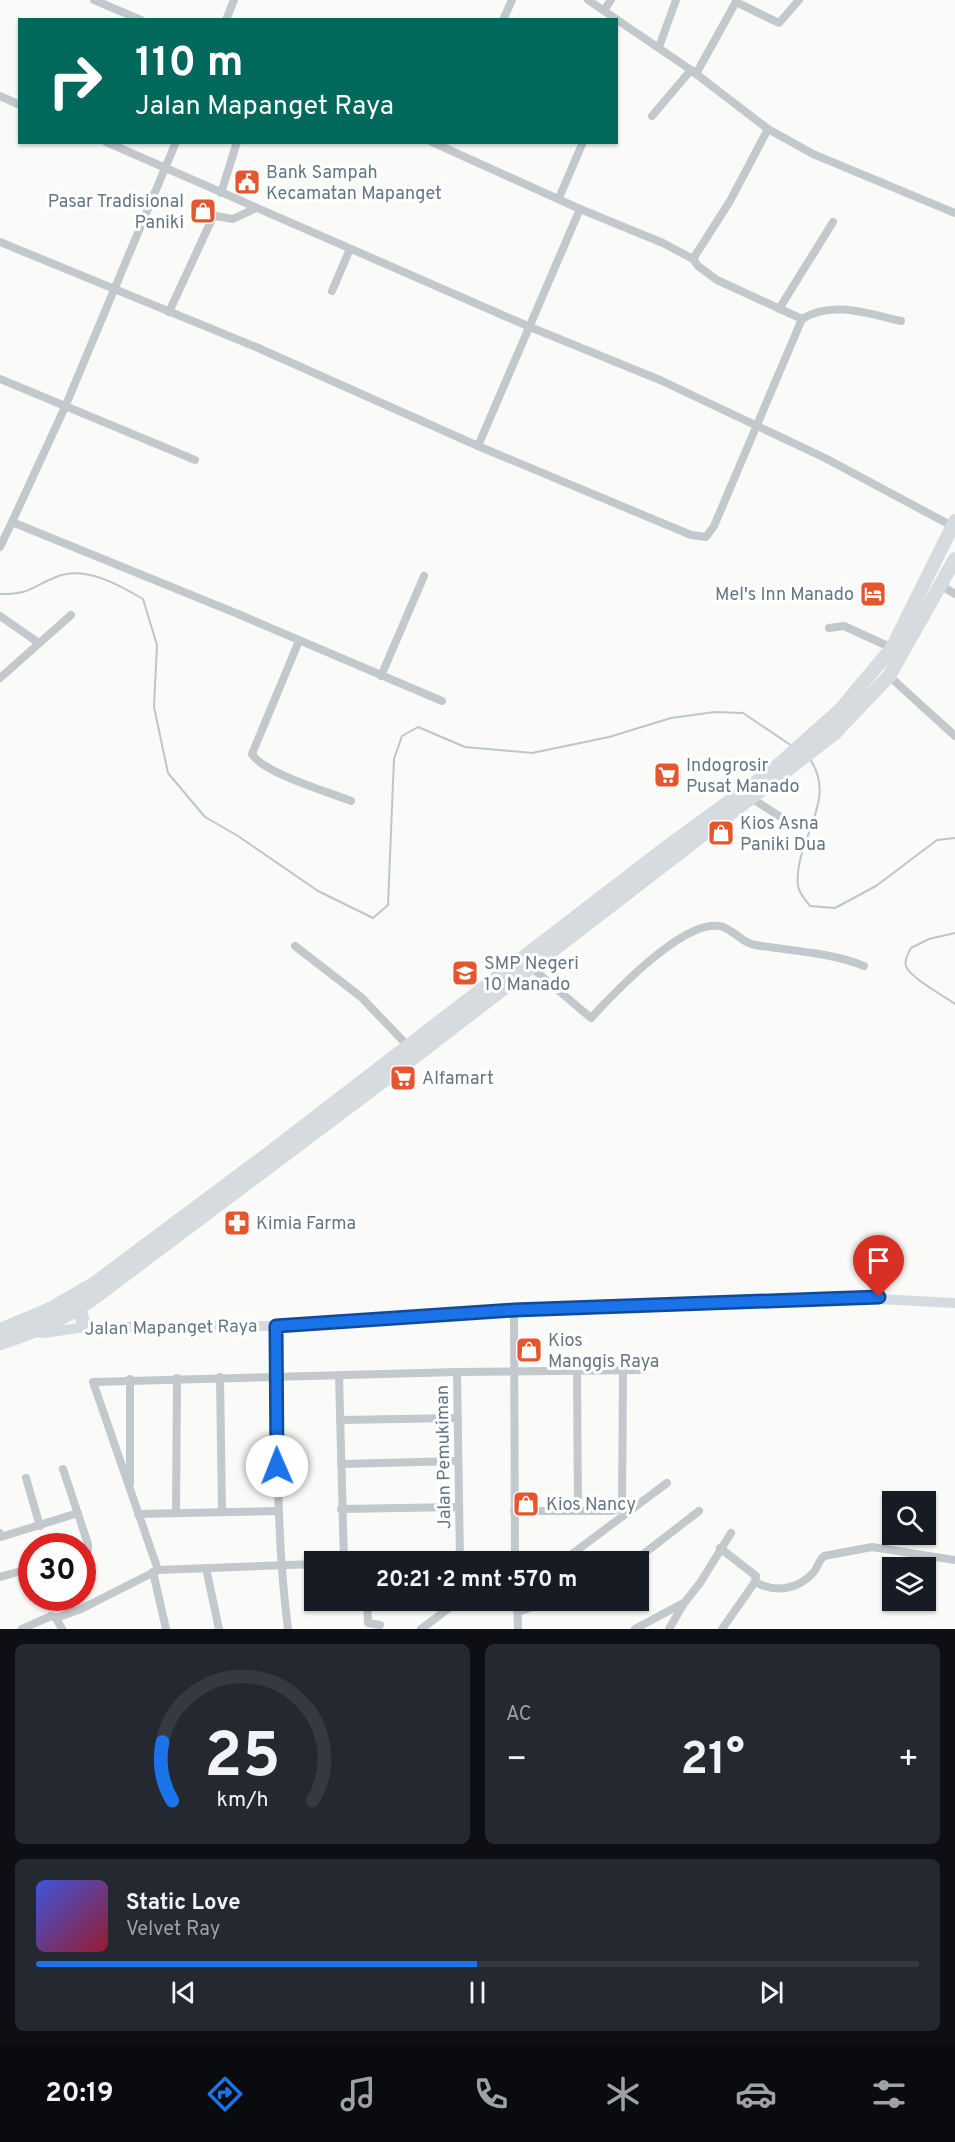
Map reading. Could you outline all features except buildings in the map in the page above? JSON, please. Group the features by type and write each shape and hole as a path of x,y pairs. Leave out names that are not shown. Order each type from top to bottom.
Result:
{"highway":[{"path":"0,1330 34,1324 79,1309 532,968 662,858 751,798 791,761 825,722 865,683 892,648 954,524"},
{"path":"0,1343 34,1324 95,1283 408,1046 791,761 835,733 889,676 942,586 955,559"},
{"path":"79,1309 85,1327"}],"street":[{"path":"94,0 136,18"},
{"path":"227,18 234,0"},
{"path":"504,18 512,0"},
{"path":"588,0 616,18"},
{"path":"604,10 611,0"},
{"path":"659,47 676,0"},
{"path":"652,116 694,72 737,1 779,23 799,0"},
{"path":"618,19 694,72 768,129 813,154 955,213"},
{"path":"0,96 18,104"},
{"path":"693,259 730,201 768,129"},
{"path":"110,144 530,327 660,380 825,458 954,524"},
{"path":"0,547 65,407 176,144"},
{"path":"221,193 236,144"},
{"path":"442,144 580,209 663,243 693,259 698,266 717,280 802,319"},
{"path":"559,198 582,144"},
{"path":"169,312 212,219 216,216 233,219 256,208"},
{"path":"478,446 580,209"},
{"path":"779,309 833,222"},
{"path":"0,242 256,347 478,446 699,538 706,537 714,526 802,319 822,311 843,309 901,321"},
{"path":"332,291 351,249"},
{"path":"0,378 195,460"},
{"path":"12,522 238,614 442,701"},
{"path":"381,676 424,576"},
{"path":"942,586 955,594"},
{"path":"0,678 71,615"},
{"path":"2,621 39,643"},
{"path":"830,628 844,626 892,648"},
{"path":"299,641 252,754 256,761 270,768 351,801"},
{"path":"889,676 955,736"},
{"path":"751,798 795,826"},
{"path":"532,968 591,1018 639,969 687,935 706,926 726,928 753,945 827,955 864,966"},
{"path":"295,946 361,997 408,1046"},
{"name":"Jalan Mapanget Raya","path":"34,1324 44,1333 85,1327 276,1326 514,1310 839,1297 955,1303"},
{"path":"514,1310 515,1551"},
{"path":"276,1326 280,1564 288,1629"},
{"path":"514,1511 621,1510 623,1506 622,1370"},
{"name":"Jalan Pemukiman","path":"460,1551 457,1372 644,1370"},
{"path":"577,1371 578,1510"},
{"path":"166,1629 156,1571 130,1487 92,1383 94,1381 457,1372"},
{"path":"339,1375 343,1551"},
{"path":"220,1377 222,1512"},
{"path":"176,1513 177,1378"},
{"path":"130,1379 130,1487"},
{"path":"340,1420 458,1418"},
{"path":"341,1464 458,1461"},
{"path":"63,1469 84,1533"},
{"path":"27,1478 39,1526"},
{"path":"577,1551 667,1483"},
{"path":"341,1509 459,1507"},
{"path":"138,1514 278,1511"},
{"path":"647,1551 699,1511"},
{"path":"0,1533 1,1537 78,1513"},
{"path":"669,1629 683,1604 700,1583 731,1533"},
{"path":"755,1582 773,1590 785,1589 814,1572 824,1556 873,1547 955,1560"},
{"path":"720,1548 755,1573 755,1582 722,1629"},
{"path":"22,1629 45,1617 56,1618 81,1609 156,1571 304,1564"},
{"path":"206,1568 219,1629"},
{"path":"0,1577 18,1572"},
{"path":"635,1629 683,1604"},
{"path":"368,1611 368,1623 380,1625"},
{"path":"421,1629 445,1611"},
{"path":"518,1629 518,1612 521,1611"},
{"path":"56,1618 62,1629"}],"waterway":[{"path":"0,594 24,592 56,577 78,573 101,578 143,599 157,645 154,707 168,773 205,817 238,836 318,891 373,918 388,905 394,759 402,736 418,727 465,747 532,753 609,737 671,718 715,712 743,713 792,746"},
{"path":"809,758 817,774 820,789 818,805 798,869 798,886 810,906 835,908 876,886 937,840 955,838"},
{"path":"955,933 929,939 911,948 906,961 906,966 914,976 955,1004"}],"place":[{"name":"Bank Sampah Kecamatan Mapanget","path":"247,182"},
{"name":"Pasar Tradisional Paniki","path":"203,211"},
{"name":"Mel's Inn Manado","path":"873,594"},
{"name":"Indogrosir Pusat Manado","path":"667,775"},
{"name":"Kios Asna Paniki Dua","path":"721,833"},
{"name":"SMP Negeri 10 Manado","path":"465,973"},
{"name":"Alfamart","path":"403,1078"},
{"name":"Kimia Farma","path":"237,1223"},
{"name":"Kios Manggis Raya","path":"529,1350"},
{"name":"Kios Nancy","path":"526,1504"}],"route":[{"path":"277,1466 276,1326 514,1310 879,1297"}]}
